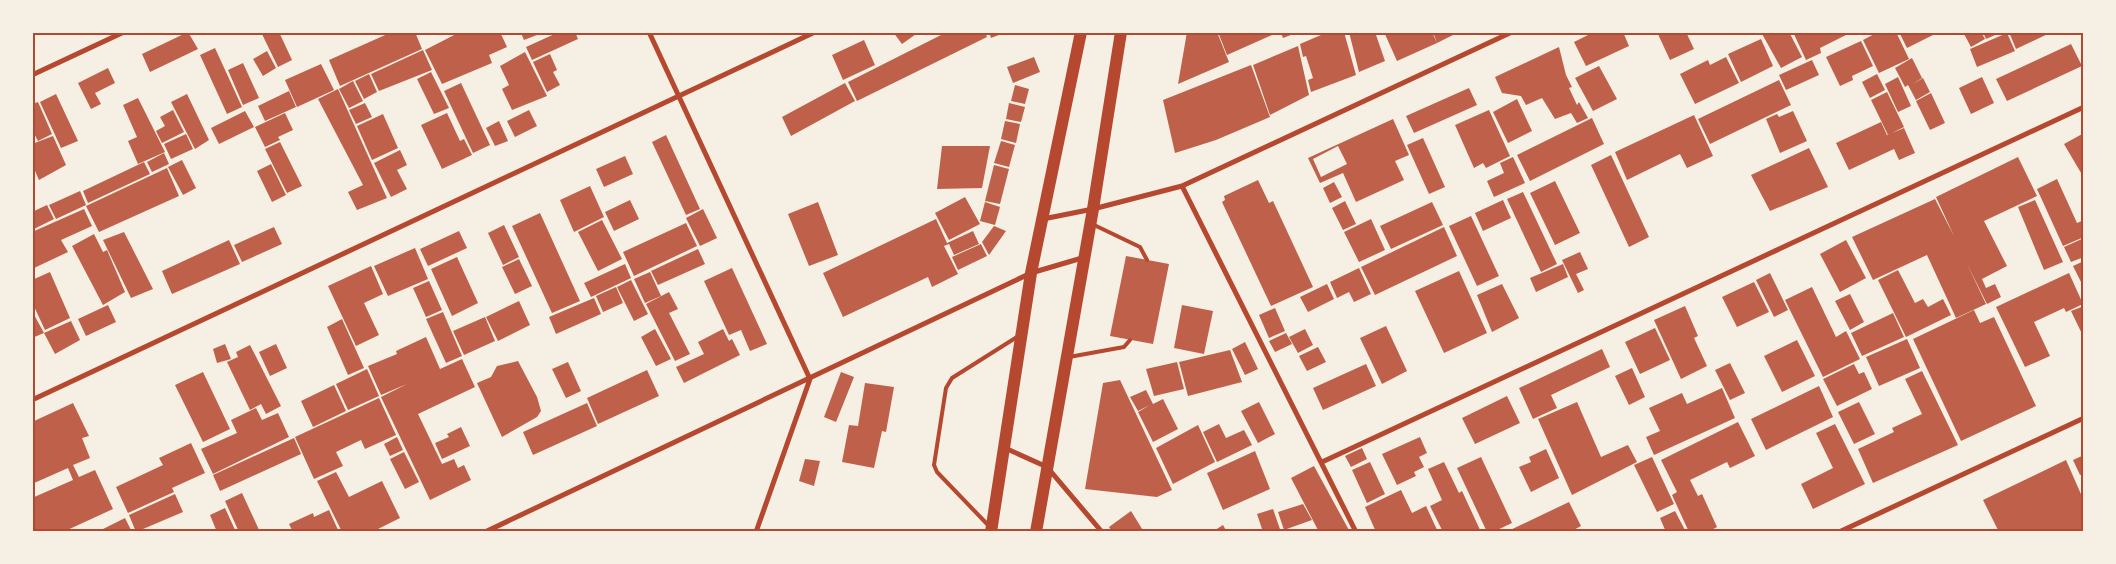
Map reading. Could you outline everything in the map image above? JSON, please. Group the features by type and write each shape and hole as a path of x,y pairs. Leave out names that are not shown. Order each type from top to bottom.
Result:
{"main road":[{"path":"992,530 1032,273 1081,32"},
{"path":"1036,532 1085,257 1121,32"}],"street":[{"path":"32,75 124,32"},
{"path":"649,32 810,379 756,532"},
{"path":"32,400 815,32"},
{"path":"1043,219 1093,209 1182,186 1512,32"},
{"path":"1322,462 2084,107"},
{"path":"1182,186 1356,532"},
{"path":"486,532 1032,273 1085,257"},
{"path":"1839,532 2084,418"},
{"path":"1004,447 1047,467 1102,532"}],"lane":[{"path":"1090,224 1140,247 1147,260"},
{"path":"992,530 937,472 934,465 946,388 952,378 1022,333"},
{"path":"1066,358 1124,347 1130,340"}],"building":[{"path":"188,32 198,49 150,72 142,54"},
{"path":"261,32 279,32 292,60 278,67"},
{"path":"392,32 415,32 422,49 340,86 329,60"},
{"path":"460,32 500,32 507,47 489,55 492,63 442,84 425,50"},
{"path":"559,32 575,32 578,39 532,60 526,47"},
{"path":"893,32 919,32 902,44"},
{"path":"947,32 985,32 987,37 857,101 848,82"},
{"path":"989,32 1004,32 1004,33 991,38"},
{"path":"1187,32 1217,32 1229,62 1178,84"},
{"path":"1218,32 1279,32 1227,55"},
{"path":"1328,32 1344,32 1356,75 1311,92 1308,80 1313,78 1306,56 1303,57 1300,44"},
{"path":"1349,32 1375,32 1385,61 1359,72"},
{"path":"1384,32 1432,32 1437,43 1397,61"},
{"path":"1433,32 1459,32 1437,43"},
{"path":"1594,32 1623,32 1629,46 1586,66 1574,42"},
{"path":"1657,32 1686,32 1694,49 1670,60"},
{"path":"1761,32 1789,32 1802,57 1781,68"},
{"path":"1793,32 1852,32 1820,48 1821,53 1806,60"},
{"path":"1878,32 1896,32 1909,59 1879,73 1863,40"},
{"path":"1899,32 1939,32 1907,48"},
{"path":"1963,32 1981,32 1985,39 1971,47"},
{"path":"1983,32 2002,32 1986,39"},
{"path":"2009,32 2052,32 2016,49"},
{"path":"521,33 542,33 524,40"},
{"path":"1281,33 1296,33 1283,38"},
{"path":"2007,33 2015,51 1977,67 1970,49"},
{"path":"1761,39 1773,66 1741,82 1728,54"},
{"path":"864,40 875,65 843,80 832,55"},
{"path":"1861,41 1873,66 1852,76 1853,80 1840,86 1826,57"},
{"path":"2071,44 2082,66 2007,101 1996,79"},
{"path":"1298,46 1309,95 1270,115 1253,65"},
{"path":"1559,47 1566,75 1572,87 1569,88 1577,105 1579,102 1588,118 1577,123 1571,113 1555,119 1542,98 1526,105 1521,96 1502,93 1495,77"},
{"path":"215,48 242,107 227,114 200,55"},
{"path":"423,50 432,70 379,91 371,74"},
{"path":"267,51 276,68 263,76 253,59"},
{"path":"525,52 547,96 512,110 502,89 509,85 500,66"},
{"path":"550,54 557,70 553,72 560,85 547,92 533,62"},
{"path":"1034,57 1040,72 1013,83 1007,67"},
{"path":"1726,57 1739,83 1695,104 1680,74 1708,60 1710,65"},
{"path":"1912,58 1922,78 1913,84 1923,78 1930,92 1916,100 1908,85 1905,87 1895,68"},
{"path":"1812,60 1819,75 1786,90 1779,75"},
{"path":"243,63 259,98 243,105 228,70"},
{"path":"321,64 334,90 297,107 285,80"},
{"path":"1251,65 1270,117 1216,140 1175,153 1163,100"},
{"path":"1599,66 1617,99 1593,111 1575,78"},
{"path":"108,68 115,83 95,93 101,104 91,109 78,83"},
{"path":"431,72 449,108 434,114 417,79"},
{"path":"369,74 377,92 364,99 355,81"},
{"path":"1877,74 1885,90 1870,98 1862,82"},
{"path":"1898,77 1911,106 1898,112 1885,84"},
{"path":"1982,77 1994,103 1971,114 1959,88"},
{"path":"1779,80 1791,105 1710,144 1698,119"},
{"path":"353,81 363,101 349,108 339,89"},
{"path":"461,83 490,145 473,153 444,91"},
{"path":"845,83 855,101 791,136 782,117"},
{"path":"1015,85 1029,89 1025,104 1011,101"},
{"path":"1469,88 1477,105 1414,133 1406,116"},
{"path":"338,89 387,198 357,210 348,192 363,185 318,99"},
{"path":"289,91 296,107 265,121 258,106"},
{"path":"1887,92 1904,127 1888,135 1871,100"},
{"path":"1931,93 1945,123 1930,130 1916,101"},
{"path":"56,94 78,141 61,148 40,102"},
{"path":"187,94 209,140 195,149 171,102"},
{"path":"138,98 165,152 138,164 128,141 137,137 123,105"},
{"path":"1517,99 1532,131 1508,143 1493,112"},
{"path":"38,102 52,134 38,141 32,130 32,104"},
{"path":"365,103 372,117 356,124 349,110"},
{"path":"1009,103 1025,107 1021,122 1006,119"},
{"path":"173,110 184,132 162,143 156,131 165,126 160,117"},
{"path":"529,110 537,126 515,137 507,121"},
{"path":"1489,110 1510,156 1486,168 1483,163 1474,168 1455,125"},
{"path":"245,111 254,127 219,144 211,128"},
{"path":"1793,111 1807,141 1780,153 1766,119 1777,114 1779,117"},
{"path":"285,113 293,130 278,137 280,140 265,147 255,127"},
{"path":"447,113 460,141 464,139 472,155 442,169 421,125"},
{"path":"383,114 398,148 372,160 357,126"},
{"path":"1694,115 1713,156 1687,168 1680,154 1627,180 1615,152"},
{"path":"1592,118 1604,144 1530,181 1517,155"},
{"path":"1393,119 1409,155 1395,161 1404,180 1356,202 1343,173 1320,183 1308,158","holes":["1338,146 1347,164 1321,177 1313,159"]},
{"path":"499,121 508,141 495,146 486,128"},
{"path":"1005,121 1020,124 1016,143 1001,139"},
{"path":"1881,122 1887,135 1885,136 1904,128 1915,153 1899,160 1894,149 1849,170 1836,143"},
{"path":"2084,133 2084,178 2064,144"},
{"path":"186,134 193,149 171,159 164,144"},
{"path":"666,135 700,209 686,215 652,142"},
{"path":"53,136 66,165 39,180 32,164 32,144"},
{"path":"1423,138 1445,187 1429,194 1407,145"},
{"path":"1001,141 1015,145 1009,167 994,163"},
{"path":"280,142 302,186 287,193 265,149"},
{"path":"942,146 990,146 982,188 937,189"},
{"path":"1809,148 1828,187 1770,211 1751,175"},
{"path":"400,150 407,165 397,170 407,189 391,197 374,163"},
{"path":"164,153 169,164 152,172 147,162"},
{"path":"1611,155 1649,237 1629,247 1591,165"},
{"path":"625,156 633,174 604,187 596,169"},
{"path":"1513,157 1525,183 1494,197 1487,181 1504,173 1500,163"},
{"path":"2018,157 2037,196 1984,221 2007,266 1982,279 1986,288 1995,284 2001,297 1987,304 1967,264 1986,304 1956,318 1927,255 1873,280 1852,237 1935,199 1954,236 1936,197"},
{"path":"182,160 196,188 183,195 168,167"},
{"path":"144,162 150,174 88,203 83,191"},
{"path":"271,164 286,195 272,202 257,171"},
{"path":"994,165 1009,169 1000,204 985,201"},
{"path":"167,168 179,196 99,232 86,206"},
{"path":"2057,179 2077,223 2084,220 2084,237 2063,246 2037,189"},
{"path":"1258,180 1269,203 1273,201 1313,287 1271,306 1222,202 1225,200 1224,196"},
{"path":"1555,181 1580,233 1555,245 1530,193"},
{"path":"1334,182 1342,197 1330,203 1323,188"},
{"path":"590,186 604,217 574,232 560,200"},
{"path":"80,191 86,205 56,219 49,205"},
{"path":"1523,192 1557,264 1541,272 1507,199"},
{"path":"965,197 980,224 949,240 935,213"},
{"path":"630,200 639,219 614,231 605,212"},
{"path":"1503,200 1511,218 1483,231 1475,213"},
{"path":"2035,200 2063,262 2044,270 2018,207"},
{"path":"1345,201 1356,224 1343,230 1332,208"},
{"path":"818,202 838,255 809,266 788,214"},
{"path":"985,202 1000,207 995,225 980,221"},
{"path":"1432,202 1443,225 1391,249 1380,226"},
{"path":"47,205 54,219 32,230 32,212"},
{"path":"84,209 92,226 61,240 68,252 32,269 32,232"},
{"path":"703,209 717,238 700,246 686,218"},
{"path":"540,213 580,301 552,313 512,226"},
{"path":"1471,216 1499,276 1477,286 1449,226"},
{"path":"936,219 947,243 973,231 979,244 954,255 949,244 944,246 958,274 932,287 928,277 843,317 823,273"},
{"path":"1371,219 1385,250 1359,262 1344,232"},
{"path":"602,220 622,259 598,271 578,232"},
{"path":"686,223 697,246 634,276 623,252"},
{"path":"504,225 519,257 503,265 488,233"},
{"path":"994,226 1006,231 989,255 982,242"},
{"path":"274,227 282,244 242,262 234,245"},
{"path":"1444,227 1457,256 1375,295 1361,267"},
{"path":"459,231 467,248 428,266 420,249"},
{"path":"124,232 153,289 131,298 103,240"},
{"path":"94,234 103,252 107,250 125,292 103,305 72,246"},
{"path":"2084,238 2084,257 2071,262 2064,247"},
{"path":"229,240 240,264 172,294 162,271"},
{"path":"1846,240 1866,278 1840,292 1820,254"},
{"path":"981,244 987,256 958,270 952,257"},
{"path":"415,248 428,279 388,296 374,266"},
{"path":"698,249 705,264 658,285 651,271"},
{"path":"1580,252 1588,269 1576,274 1584,290 1578,293 1562,260"},
{"path":"1126,256 1169,264 1153,344 1110,336"},
{"path":"457,257 478,303 452,316 431,269"},
{"path":"519,259 532,286 515,294 502,267"},
{"path":"2084,261 2084,288 2073,266"},
{"path":"625,264 631,278 591,297 584,283"},
{"path":"1563,264 1568,277 1536,292 1530,278"},
{"path":"371,266 383,294 364,303 379,335 356,346 328,286"},
{"path":"732,268 767,344 750,351 741,330 729,335 704,281"},
{"path":"1359,268 1371,294 1354,302 1349,292 1337,298 1330,282"},
{"path":"1898,270 1915,303 1923,299 1928,307 1943,299 1951,315 1906,337 1878,280"},
{"path":"1459,271 1487,333 1444,353 1415,291"},
{"path":"50,272 70,318 45,330 32,302 32,280"},
{"path":"650,272 661,296 645,303 634,279"},
{"path":"1770,273 1788,310 1774,317 1756,280"},
{"path":"2069,273 2083,304 2066,312 2064,308 2034,322 2050,356 2025,367 1996,307"},
{"path":"631,280 648,314 634,321 617,287"},
{"path":"429,281 442,310 426,317 413,288"},
{"path":"1754,282 1769,312 1737,327 1722,297"},
{"path":"1327,284 1334,299 1308,312 1300,297"},
{"path":"1502,284 1519,318 1492,332 1477,295"},
{"path":"616,287 623,303 603,312 596,296"},
{"path":"1812,287 1836,337 1846,331 1860,359 1823,377 1785,300"},
{"path":"669,292 678,309 669,313 690,354 675,361 646,304"},
{"path":"1850,294 1864,322 1850,330 1835,301"},
{"path":"594,298 601,314 556,334 549,317"},
{"path":"519,301 530,325 498,341 486,317"},
{"path":"108,305 116,322 86,336 78,319"},
{"path":"1182,305 1213,311 1204,354 1174,348"},
{"path":"1685,306 1698,336 1694,338 1707,366 1681,379 1654,320"},
{"path":"2084,306 2084,338 2071,311"},
{"path":"1275,308 1285,331 1269,338 1259,315"},
{"path":"1974,310 1980,323 1994,317 2036,406 1961,441 1913,339"},
{"path":"32,311 44,333 32,338"},
{"path":"443,312 462,356 446,363 426,319"},
{"path":"1893,313 1904,337 1862,356 1851,333"},
{"path":"485,317 495,341 464,355 453,331"},
{"path":"342,319 364,368 348,375 327,327"},
{"path":"71,321 80,340 55,354 44,333"},
{"path":"1386,326 1407,371 1382,384 1360,338"},
{"path":"1655,328 1670,360 1640,374 1625,342"},
{"path":"655,329 671,359 656,366 641,337"},
{"path":"723,329 729,341 732,339 740,355 684,383 676,367 704,354 698,342"},
{"path":"1305,329 1313,345 1298,353 1289,337"},
{"path":"1286,333 1292,344 1275,352 1269,341"},
{"path":"426,337 440,369 462,359 475,387 418,414 442,464 454,459 458,468 464,465 471,480 430,500 381,397 407,384 381,395 368,366 397,354 396,351"},
{"path":"1907,339 1920,368 1879,386 1866,357"},
{"path":"1797,340 1815,376 1782,392 1764,356"},
{"path":"1245,342 1258,369 1245,375 1232,349"},
{"path":"225,344 231,359 217,363 213,349"},
{"path":"276,344 287,368 270,376 259,352"},
{"path":"250,345 281,406 266,414 261,404 250,410 227,362 238,357 236,352"},
{"path":"1318,347 1326,362 1307,371 1299,356"},
{"path":"1602,349 1610,367 1551,395 1557,408 1533,419 1519,388"},
{"path":"1230,350 1242,382 1188,396 1179,362"},
{"path":"518,361 537,397 541,411 537,417 502,437 477,383 491,377 497,366"},
{"path":"568,362 581,391 566,398 552,369"},
{"path":"1177,362 1184,389 1154,396 1146,369"},
{"path":"1730,363 1745,393 1730,400 1715,370"},
{"path":"1366,364 1376,386 1323,410 1313,388"},
{"path":"1854,364 1859,374 1864,372 1872,389 1837,406 1823,379"},
{"path":"1632,368 1645,397 1629,405 1615,376"},
{"path":"367,369 379,396 348,410 336,384"},
{"path":"647,370 659,396 598,424 587,398"},
{"path":"1922,371 1958,445 1873,483 1858,449 1894,432 1892,428 1922,414 1905,379"},
{"path":"203,372 230,429 203,442 175,385"},
{"path":"841,372 854,377 836,422 824,417"},
{"path":"1120,380 1172,490 1157,497 1085,489 1103,383"},
{"path":"865,383 894,387 886,432 882,431 874,468 842,462 849,425 858,426"},
{"path":"334,385 346,411 313,427 301,401"},
{"path":"1819,386 1833,417 1766,450 1751,419"},
{"path":"1722,388 1735,418 1654,455 1646,437 1660,431 1649,408 1682,393 1687,404"},
{"path":"1146,390 1153,404 1163,399 1178,429 1153,442 1138,412 1150,405 1138,411 1130,397"},
{"path":"1507,396 1520,423 1475,444 1462,418"},
{"path":"379,398 396,435 365,449 361,440 336,452 343,466 314,479 295,437"},
{"path":"1259,402 1275,434 1258,443 1241,411"},
{"path":"1577,402 1601,457 1628,445 1637,462 1572,495 1538,419"},
{"path":"1859,402 1875,434 1854,444 1838,412"},
{"path":"73,403 89,436 82,438 90,458 73,465 79,477 95,470 113,509 63,532 32,532 32,498 73,480 68,468 32,484 32,422"},
{"path":"587,403 597,426 533,455 523,432"},
{"path":"256,408 262,420 278,413 289,437 213,474 201,449 237,433 231,420"},
{"path":"1738,422 1755,456 1730,468 1727,462 1690,480 1698,496 1702,494 1717,527 1708,532 1689,532 1672,495 1677,492 1661,460"},
{"path":"1219,424 1226,438 1244,430 1252,445 1217,462 1203,432"},
{"path":"1835,424 1865,484 1813,509 1801,484 1833,468 1816,433"},
{"path":"1198,425 1215,462 1173,484 1156,448"},
{"path":"461,427 470,446 442,459 435,443 449,437 447,434"},
{"path":"397,437 403,450 390,456 384,444"},
{"path":"1420,437 1427,453 1419,457 1424,467 1414,472 1416,476 1397,485 1382,454"},
{"path":"294,438 301,454 220,491 213,475"},
{"path":"191,443 205,473 172,488 174,492 128,513 116,487 163,465 159,458"},
{"path":"1362,448 1367,459 1351,467 1345,456"},
{"path":"1546,449 1559,478 1531,492 1519,467 1531,462 1529,457"},
{"path":"1255,451 1270,489 1223,510 1207,473"},
{"path":"404,452 419,482 405,489 390,459"},
{"path":"2084,455 2084,474 2080,475 2073,460"},
{"path":"1481,457 1512,523 1493,532 1487,532 1457,468"},
{"path":"1652,457 1674,504 1657,512 1634,465"},
{"path":"805,459 820,461 814,486 799,481"},
{"path":"2066,460 2084,501 2084,532 1999,532 1983,500"},
{"path":"1370,462 1385,494 1367,503 1352,470"},
{"path":"1444,462 1459,493 1462,491 1481,532 1443,532 1430,506 1442,500 1428,469"},
{"path":"1314,466 1350,532 1319,532 1291,478"},
{"path":"336,472 349,497 382,481 400,518 372,532 342,532 317,481"},
{"path":"1401,490 1412,513 1426,506 1438,532 1376,532 1365,507"},
{"path":"242,493 260,532 239,532 225,501"},
{"path":"175,494 183,512 136,532 129,515"},
{"path":"1569,502 1581,526 1570,532 1506,532"},
{"path":"1303,504 1312,520 1284,530 1278,512"},
{"path":"225,508 236,532 217,532 210,515"},
{"path":"1273,509 1281,532 1263,532 1257,514"},
{"path":"329,510 339,532 293,532 289,524 313,513 314,517"},
{"path":"1131,511 1144,532 1112,532 1109,527"},
{"path":"1675,511 1686,532 1666,532 1660,518"},
{"path":"125,518 132,532 97,532"},
{"path":"1223,525 1227,532 1212,532"}]}
